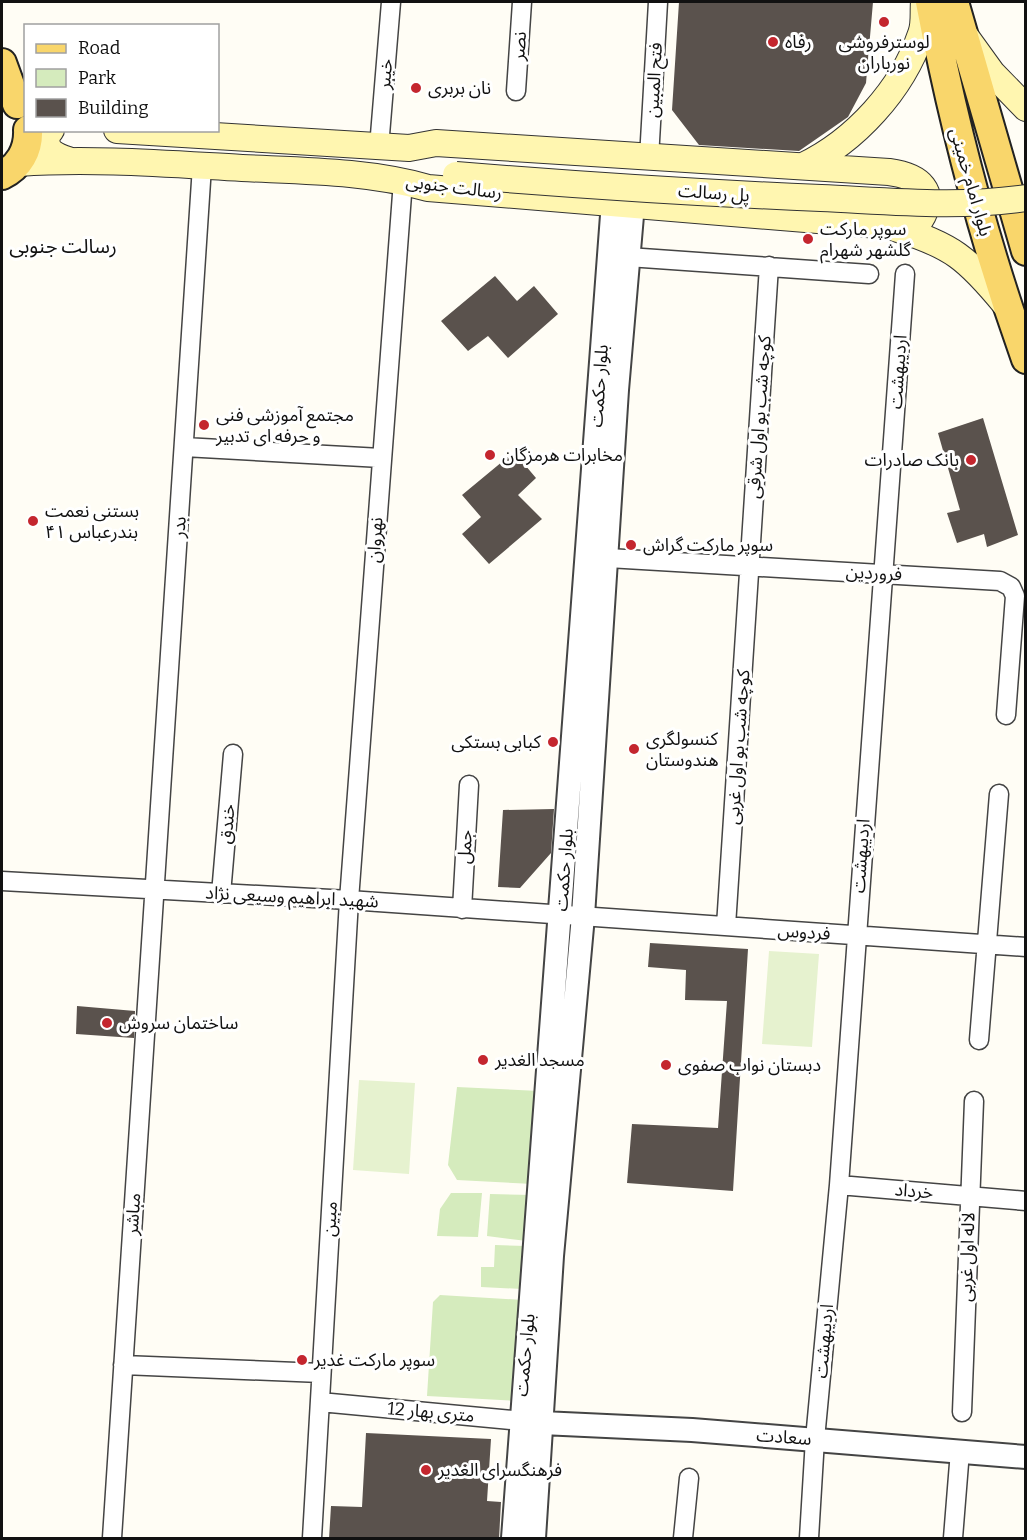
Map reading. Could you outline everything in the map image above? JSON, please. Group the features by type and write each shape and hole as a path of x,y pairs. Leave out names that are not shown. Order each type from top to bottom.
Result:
{"main road":[{"path":"803,166 834,150 851,136 892,89 922,32 924,2"},
{"name":"بلوار امام خمینی","path":"930,2 963,157 1006,306 1026,359"},
{"name":"بلوار امام خمینی","path":"955,2 1026,251"},
{"path":"962,31 992,73 1026,108"},
{"path":"2,63 20,112 25,151 7,175"},
{"path":"49,132 46,146 50,152 68,160"},
{"name":"رسالت جنوبی","path":"7,175 68,160 202,165 304,171 403,181 428,188 890,226 914,226 925,213 927,201 924,188 919,181 911,176 889,172 436,143 409,148 379,147 148,132"},
{"name":"پل رسالت","path":"409,148 458,167 763,196 960,203 1026,198"},
{"name":"پل رسالت","path":"403,181 458,167 925,188 980,186 1026,181"},
{"path":"890,226 932,239 949,248 984,278 1006,306"}],"street":[{"name":"خیبر","path":"379,147 391,2"},
{"name":"نصر","path":"516,91 522,2"},
{"name":"فتح المبین","path":"649,158 658,2"},
{"name":"بدر","path":"155,890 202,165"},
{"name":"نهروان","path":"349,900 403,181"},
{"name":"بلوار حکمت","path":"513,1539 519,1420 608,558 628,257 623,203"},
{"name":"بلوار حکمت","path":"534,1539 572,915 623,203"},
{"path":"628,257 869,274"},
{"name":"کوچه شب بو اول شرقی","path":"749,567 770,266"},
{"name":"اردیبهشت","path":"809,1539 815,1439 839,1185 855,936 905,273"},
{"path":"184,447 381,458"},
{"name":"فروردین","path":"608,558 1000,581 1011,588 1015,597 1006,715"},
{"name":"کوچه شب بو اول غربی","path":"726,926 749,567"},
{"name":"خندق","path":"221,894 233,754"},
{"name":"جمل","path":"462,909 469,785"},
{"path":"979,1040 999,794"},
{"name":"شهید ابراهیم وسیعی نژاد","path":"2,881 572,915"},
{"name":"مباشر","path":"112,1539 155,890"},
{"name":"مبین","path":"312,1539 349,900"},
{"name":"فردوس","path":"572,915 1026,947"},
{"name":"لاله اول غربی","path":"962,1412 968,1196 974,1101"},
{"name":"خرداد","path":"839,1185 1026,1202"},
{"path":"123,1365 321,1372"},
{"name":"12 متری بهار","path":"320,1402 542,1423"},
{"name":"سعادت","path":"542,1423 815,1439 1026,1457"},
{"path":"953,1539 960,1451"},
{"path":"683,1539 689,1478"}],"green space":[{"path":"769,951 819,954 812,1047 762,1044"},
{"path":"359,1080 415,1083 409,1174 353,1170"},
{"path":"457,1087 539,1091 533,1184 457,1180 448,1165"},
{"path":"451,1193 482,1193 478,1237 437,1236 440,1209"},
{"path":"490,1194 532,1195 527,1241 487,1236"},
{"path":"495,1245 526,1246 523,1289 481,1287 481,1267 494,1267"},
{"path":"440,1295 523,1300 517,1401 427,1396 433,1302"}],"building":[{"name":"رفاه","path":"679,2 873,2 866,83 848,117 799,151 699,145 672,110"},
{"path":"495,276 517,301 534,286 558,314 508,358 488,336 468,351 441,321"},
{"name":"بانک صادرات","path":"983,418 1018,535 987,547 984,534 957,543 947,513 960,510 938,433"},
{"path":"514,452 536,478 518,495 542,519 489,564 462,534 481,517 462,495"},
{"path":"554,809 551,853 520,888 498,887 503,810"},
{"name":"دبستان نواب صفوی","path":"650,943 748,949 733,1191 627,1183 632,1124 718,1128 727,1001 685,1000 686,970 648,967"},
{"name":"ساختمان سروش","path":"77,1006 135,1011 134,1038 76,1034"},
{"name":"فرهنگسرای الغدیر","path":"366,1433 491,1439 487,1501 501,1502 499,1539 329,1539 331,1506 362,1507"}],"place":[{"name":"لوسترفروشی نورباران","path":"884,22"},
{"name":"رفاه","path":"773,42"},
{"name":"نان بربری","path":"416,88"},
{"name":"سوپر مارکت گلشهر شهرام","path":"808,239"},
{"name":"مجتمع آموزشی فنی و حرفه ای تدبیر","path":"204,425"},
{"name":"مخابرات هرمزگان","path":"490,455"},
{"name":"بانک صادرات","path":"971,460"},
{"name":"بستنی نعمت بندرعباس ۴۱","path":"33,521"},
{"name":"سوپر مارکت گراش","path":"631,545"},
{"name":"کبابی بستکی","path":"553,742"},
{"name":"کنسولگری هندوستان","path":"634,749"},
{"name":"ساختمان سروش","path":"107,1023"},
{"name":"مسجد الغدیر","path":"483,1060"},
{"name":"دبستان نواب صفوی","path":"666,1065"},
{"name":"سوپر مارکت غدیر","path":"302,1360"},
{"name":"فرهنگسرای الغدیر","path":"426,1470"}],"district":[{"name":"رسالت جنوبی","path":"63,246"}]}
